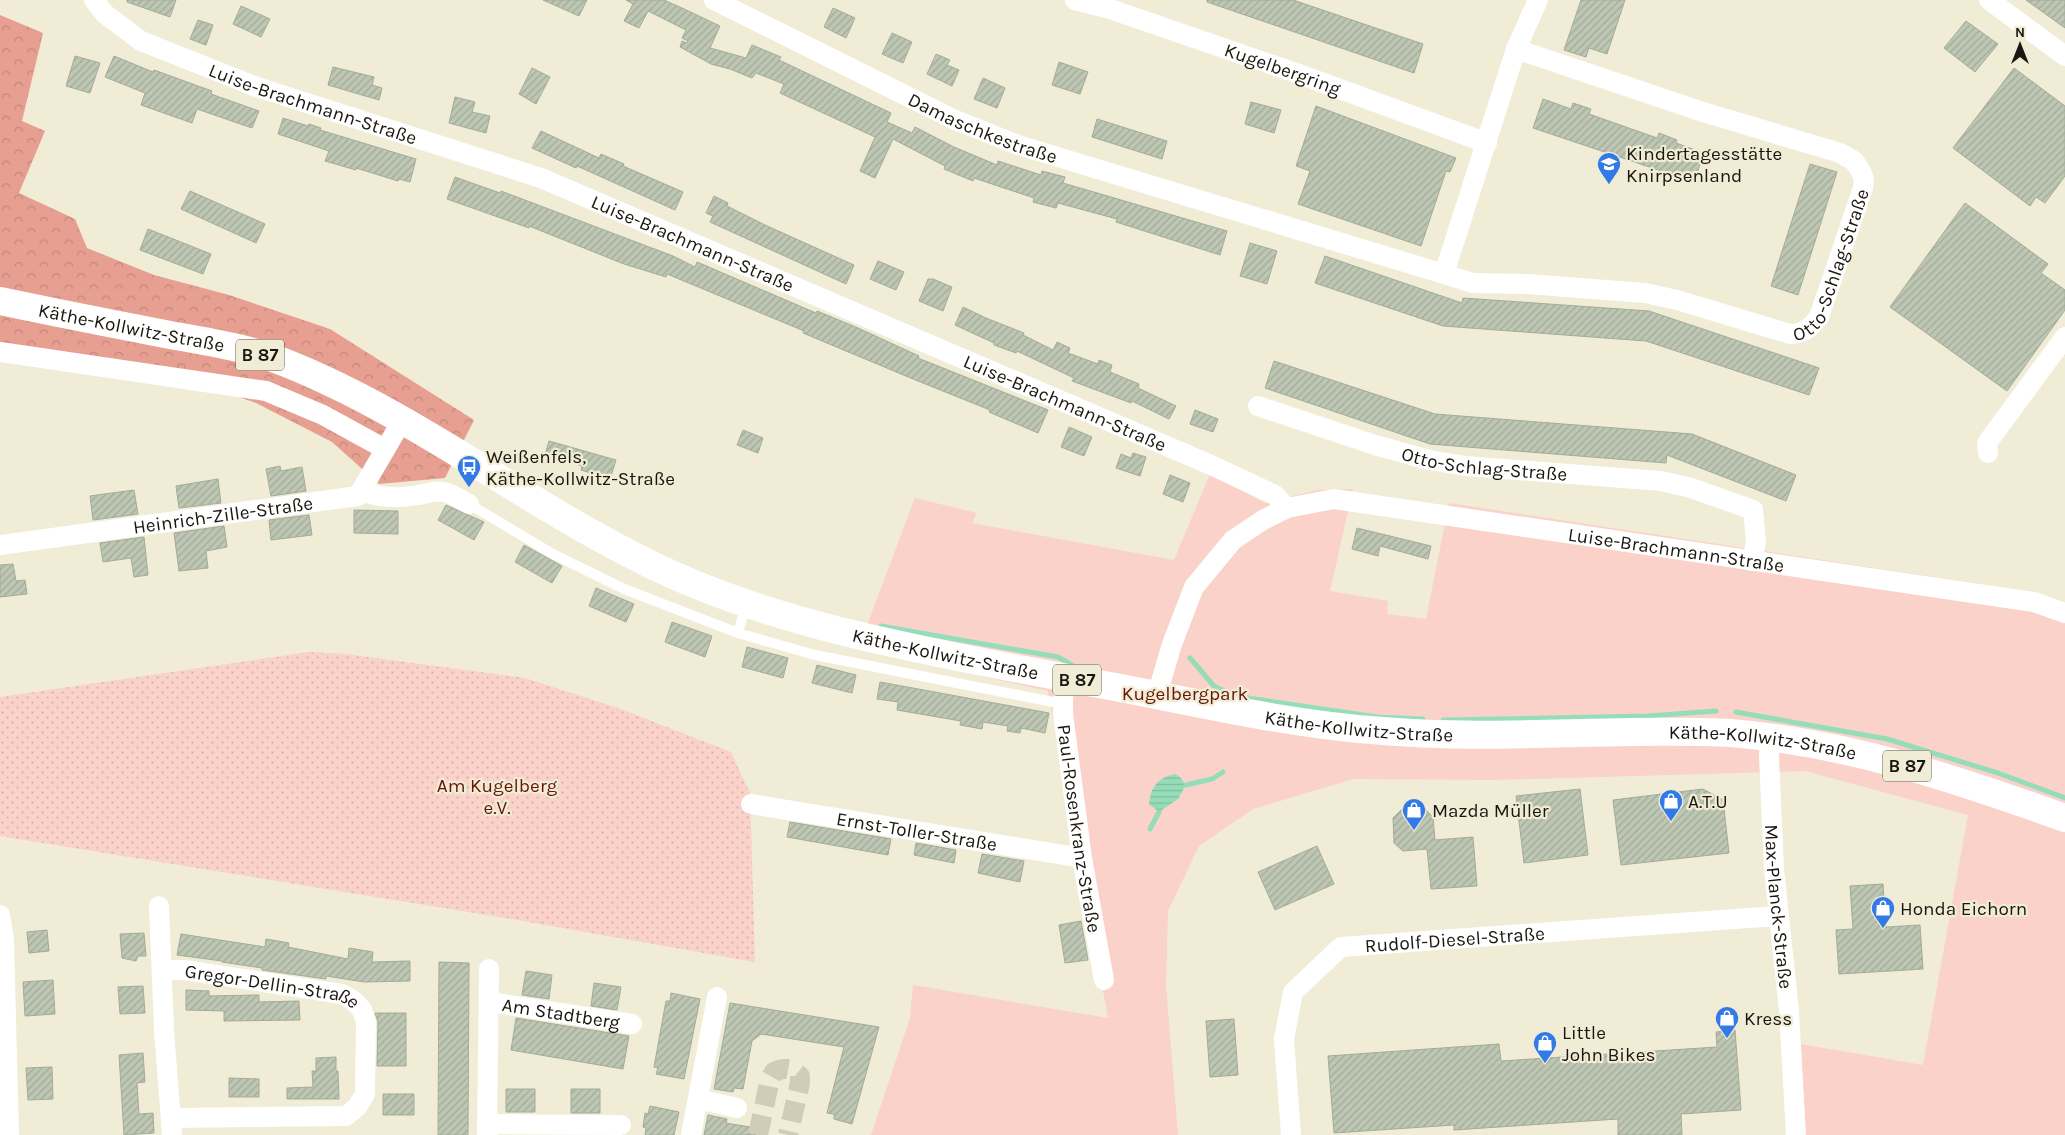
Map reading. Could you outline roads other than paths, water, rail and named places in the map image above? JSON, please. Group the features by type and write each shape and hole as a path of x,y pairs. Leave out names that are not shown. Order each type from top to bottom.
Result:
{"main road":[{"name":"Käthe-Kollwitz-Straße","path":"0,302 234,347 282,361 403,419 583,528 635,557 681,579 747,604 1065,691 1157,695 1282,719 1385,732 1448,735 1706,732 1770,737 1838,748 1895,762 1970,785 2065,818"}],"street":[{"name":"Luise-Brachmann-Straße","path":"94,0 105,14 141,41 254,86 540,178 1211,465 1275,495 1287,508"},
{"name":"Damaschkestraße","path":"714,0 953,119 983,132 1018,145 1312,235"},
{"name":"Kugelbergring","path":"1075,0 1299,74 1487,143"},
{"path":"1444,274 1516,49 1538,0"},
{"path":"1989,0 2065,56"},
{"name":"Otto-Schlag-Straße","path":"1312,235 1472,282 1536,284 1645,292 1790,334 1802,334 1809,329 1819,317 1859,201 1864,179 1861,170 1854,161 1840,153 1703,112 1516,49"},
{"path":"1988,453 1987,443 2065,337"},
{"path":"0,352 266,391 323,415 385,449"},
{"name":"Otto-Schlag-Straße","path":"1258,406 1375,445 1437,461 1465,466 1661,481 1691,488 1753,510 1756,542 1752,561"},
{"path":"403,419 361,491 377,498 446,492 469,504"},
{"name":"Heinrich-Zille-Straße","path":"0,545 358,496 361,491"},
{"name":"Luise-Brachmann-Straße","path":"1157,695 1172,644 1194,587 1233,540 1263,520 1287,508 1334,499 2034,602 2065,613"},
{"name":"Paul-Rosenkranz-Straße","path":"1065,691 1082,858 1104,980"},
{"name":"Max-Planck-Straße","path":"1770,737 1768,756 1770,798 1778,916 1789,1011 1796,1135"},
{"name":"Ernst-Toller-Straße","path":"751,804 1082,858"},
{"name":"Gregor-Dellin-Straße","path":"159,906 164,1030 172,1126 346,1116 357,1107 365,1094 366,1022 362,1010 354,1001 342,994 184,970 162,970"},
{"path":"0,915 4,939 9,1135"},
{"name":"Rudolf-Diesel-Straße","path":"1291,1135 1284,1039 1293,992 1341,947 1778,916"},
{"name":"Am Stadtberg","path":"489,969 487,1130 621,1125"},
{"path":"691,1135 717,997"},
{"name":"Am Stadtberg","path":"490,1002 632,1024"},
{"path":"698,1100 737,1108"}],"lane":[{"path":"469,504 553,554 624,589 738,633 815,655 1065,691"},
{"path":"738,633 747,604"}],"waterway":[{"path":"881,626 1058,657 1072,665"},
{"path":"1190,658 1214,686 1235,696"},
{"path":"1248,698 1377,717 1423,719"},
{"path":"1443,720 1648,716 1716,711"},
{"path":"1736,712 1887,739 1998,773 2065,798"},
{"path":"1186,785 1212,779 1223,772"},
{"path":"1150,829 1159,812"}],"tunnel":[{"path":"758,1135 770,1079 774,1072 781,1069 794,1071 800,1076 788,1135"}],"place":[{"name":"Kindertagesstätte Knirpsenland","path":"1609,185"},
{"name":"Weißenfels, Käthe-Kollwitz-Straße","path":"469,488"},
{"name":"A.T.U","path":"1671,822"},
{"name":"Mazda Müller","path":"1414,831"},
{"name":"Honda Eichorn","path":"1883,929"},
{"name":"Kress","path":"1727,1039"},
{"name":"Little John Bikes","path":"1545,1064"}],"park label":[{"name":"Kugelbergpark","path":"1185,693"},
{"name":"Am Kugelberg e.V.","path":"497,796"}]}
